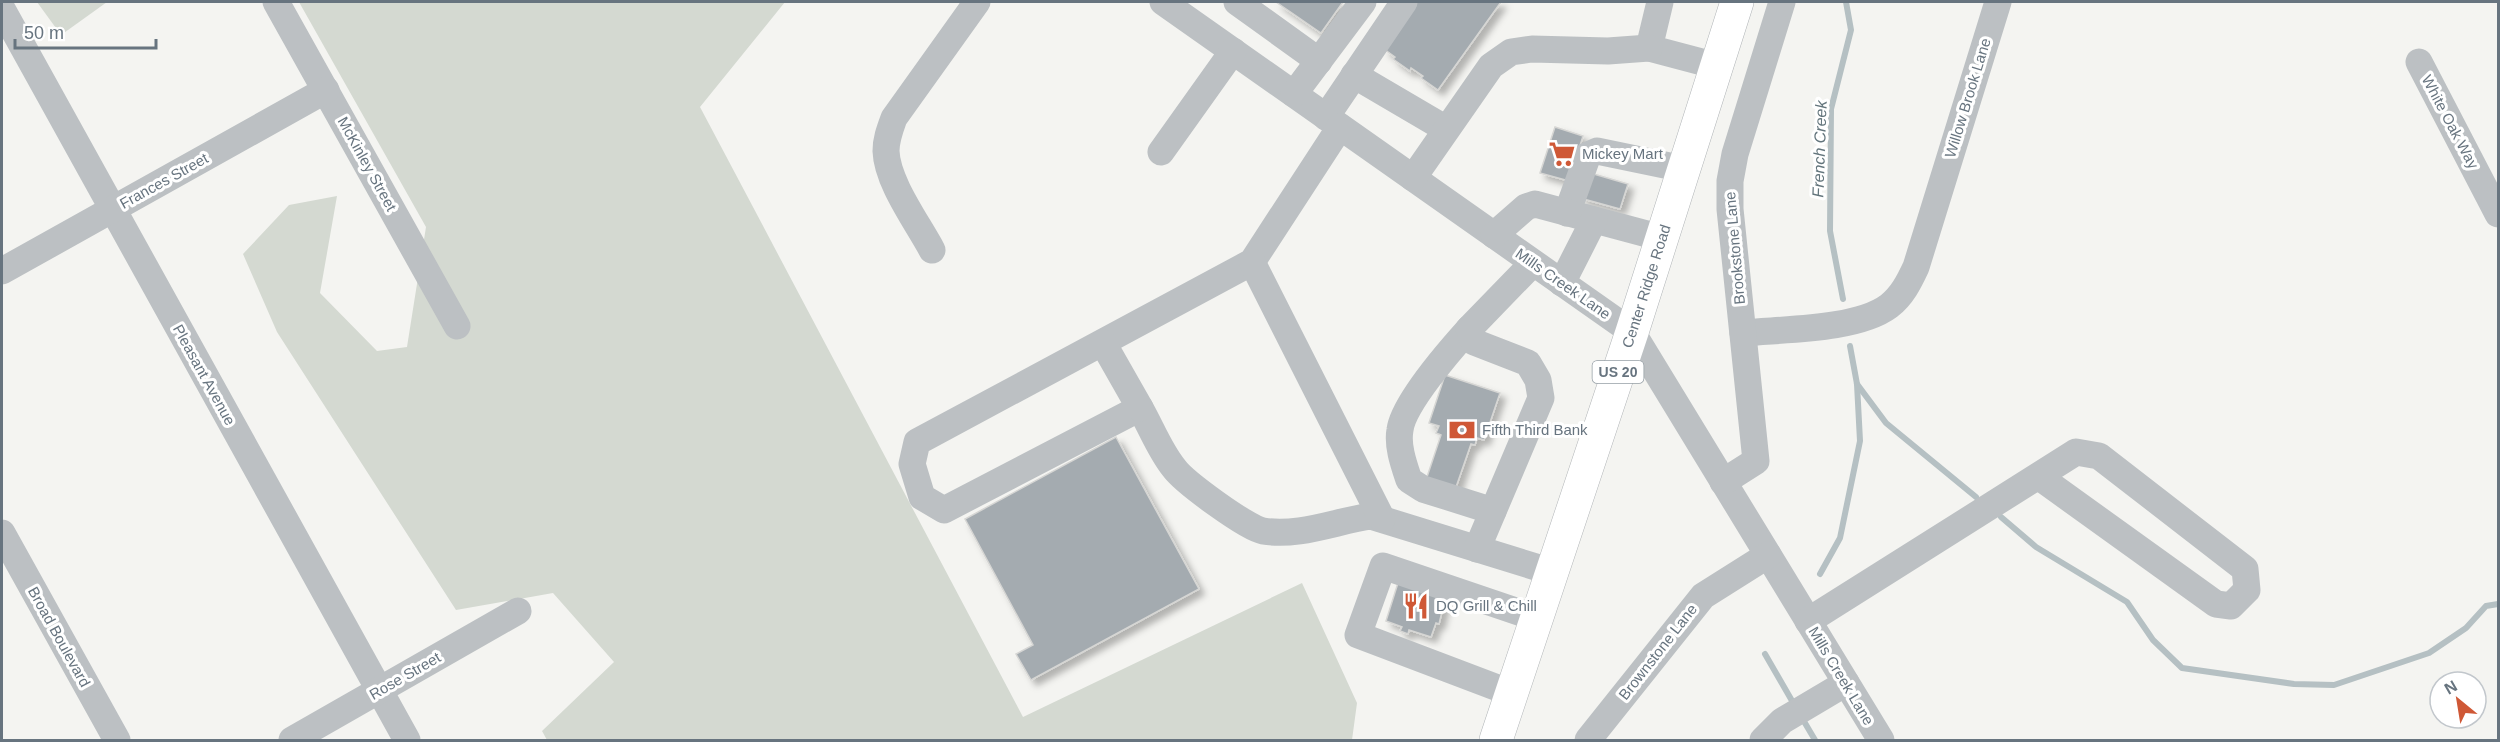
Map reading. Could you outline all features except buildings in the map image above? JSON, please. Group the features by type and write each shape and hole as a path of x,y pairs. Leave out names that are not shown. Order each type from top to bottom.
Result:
{"main road":[{"name":"Center Ridge Road","path":"1496,741 1632,332 1737,2"}],"street":[{"name":"McKinley Street","path":"276,2 457,326"},
{"path":"932,250 888,165 886,149 888,133 894,118 977,2"},
{"path":"1237,2 1318,61"},
{"path":"1294,94 1363,2"},
{"path":"1140,408 944,510 922,497 912,464 917,442 1252,262 1333,122 1354,75 1404,2"},
{"path":"1649,48 1660,2"},
{"name":"Brookstone Lane","path":"1723,482 1756,461 1730,209 1730,182 1735,154 1782,2"},
{"name":"Willow Brook Lane","path":"1743,333 1849,322 1871,316 1891,305 1906,288 1916,267 1998,2"},
{"name":"Mills Creek Lane","path":"1167,3 1632,332 1881,741"},
{"name":"Pleasant Avenue","path":"2,9 407,741"},
{"path":"1413,178 1491,66 1511,51 1532,49 1608,51 1649,48 1717,66"},
{"path":"1161,152 1233,51"},
{"name":"White Oak Way","path":"2419,62 2499,214"},
{"path":"1354,75 1446,129"},
{"name":"Frances Street","path":"2,271 326,90"},
{"path":"1566,213 1588,155 1597,151 1684,169"},
{"path":"1494,235 1526,207 1535,204 1662,238"},
{"path":"1562,283 1594,220"},
{"path":"1252,262 1382,519"},
{"path":"1493,511 1423,489 1409,480 1401,456 1400,429 1412,404 1440,362 1533,263"},
{"path":"1469,329 1474,342 1528,363 1538,380 1541,398 1477,549"},
{"path":"1103,343 1174,469 1217,504 1262,531 1302,531 1371,516 1552,572"},
{"path":"1808,621 2076,452 2099,456 2245,568 2247,590 2231,606 2216,604 2038,476"},
{"name":"Broad Boulevard","path":"2,534 117,741"},
{"name":"Brownstone Lane","path":"1588,741 1703,596 1768,555"},
{"path":"1512,693 1358,635 1383,566 1536,618"},
{"name":"Rose Street","path":"292,741 518,611"},
{"path":"1762,741 1782,721 1846,683"}],"shaded area":[{"path":"37,2 107,2 61,35"},
{"path":"299,2 785,2 700,107 1023,717 1302,583 1357,703 1352,740 547,740 542,731 614,662 553,593 456,610 277,332 243,254 289,205 337,196 320,293 377,351 407,347 426,227"}],"waterway":[{"name":"French Creek","path":"1843,299 1830,231 1831,109 1851,30 1846,2"},
{"name":"French Creek","path":"1820,574 1840,538 1860,441 1857,384 1850,346"},
{"path":"1857,384 1886,423 1976,497"},
{"path":"2001,517 2036,547 2127,602 2153,640 2182,668 2294,684 2334,685 2429,653 2466,628 2486,606 2498,604"},
{"name":"French Creek","path":"1765,654 1795,706"},
{"name":"French Creek","path":"1802,718 1815,740"}],"place":[{"name":"Mickey Mart","path":"1562,154"},
{"name":"Fifth Third Bank","path":"1462,430"},
{"name":"DQ Grill & Chill","path":"1416,606"}]}
